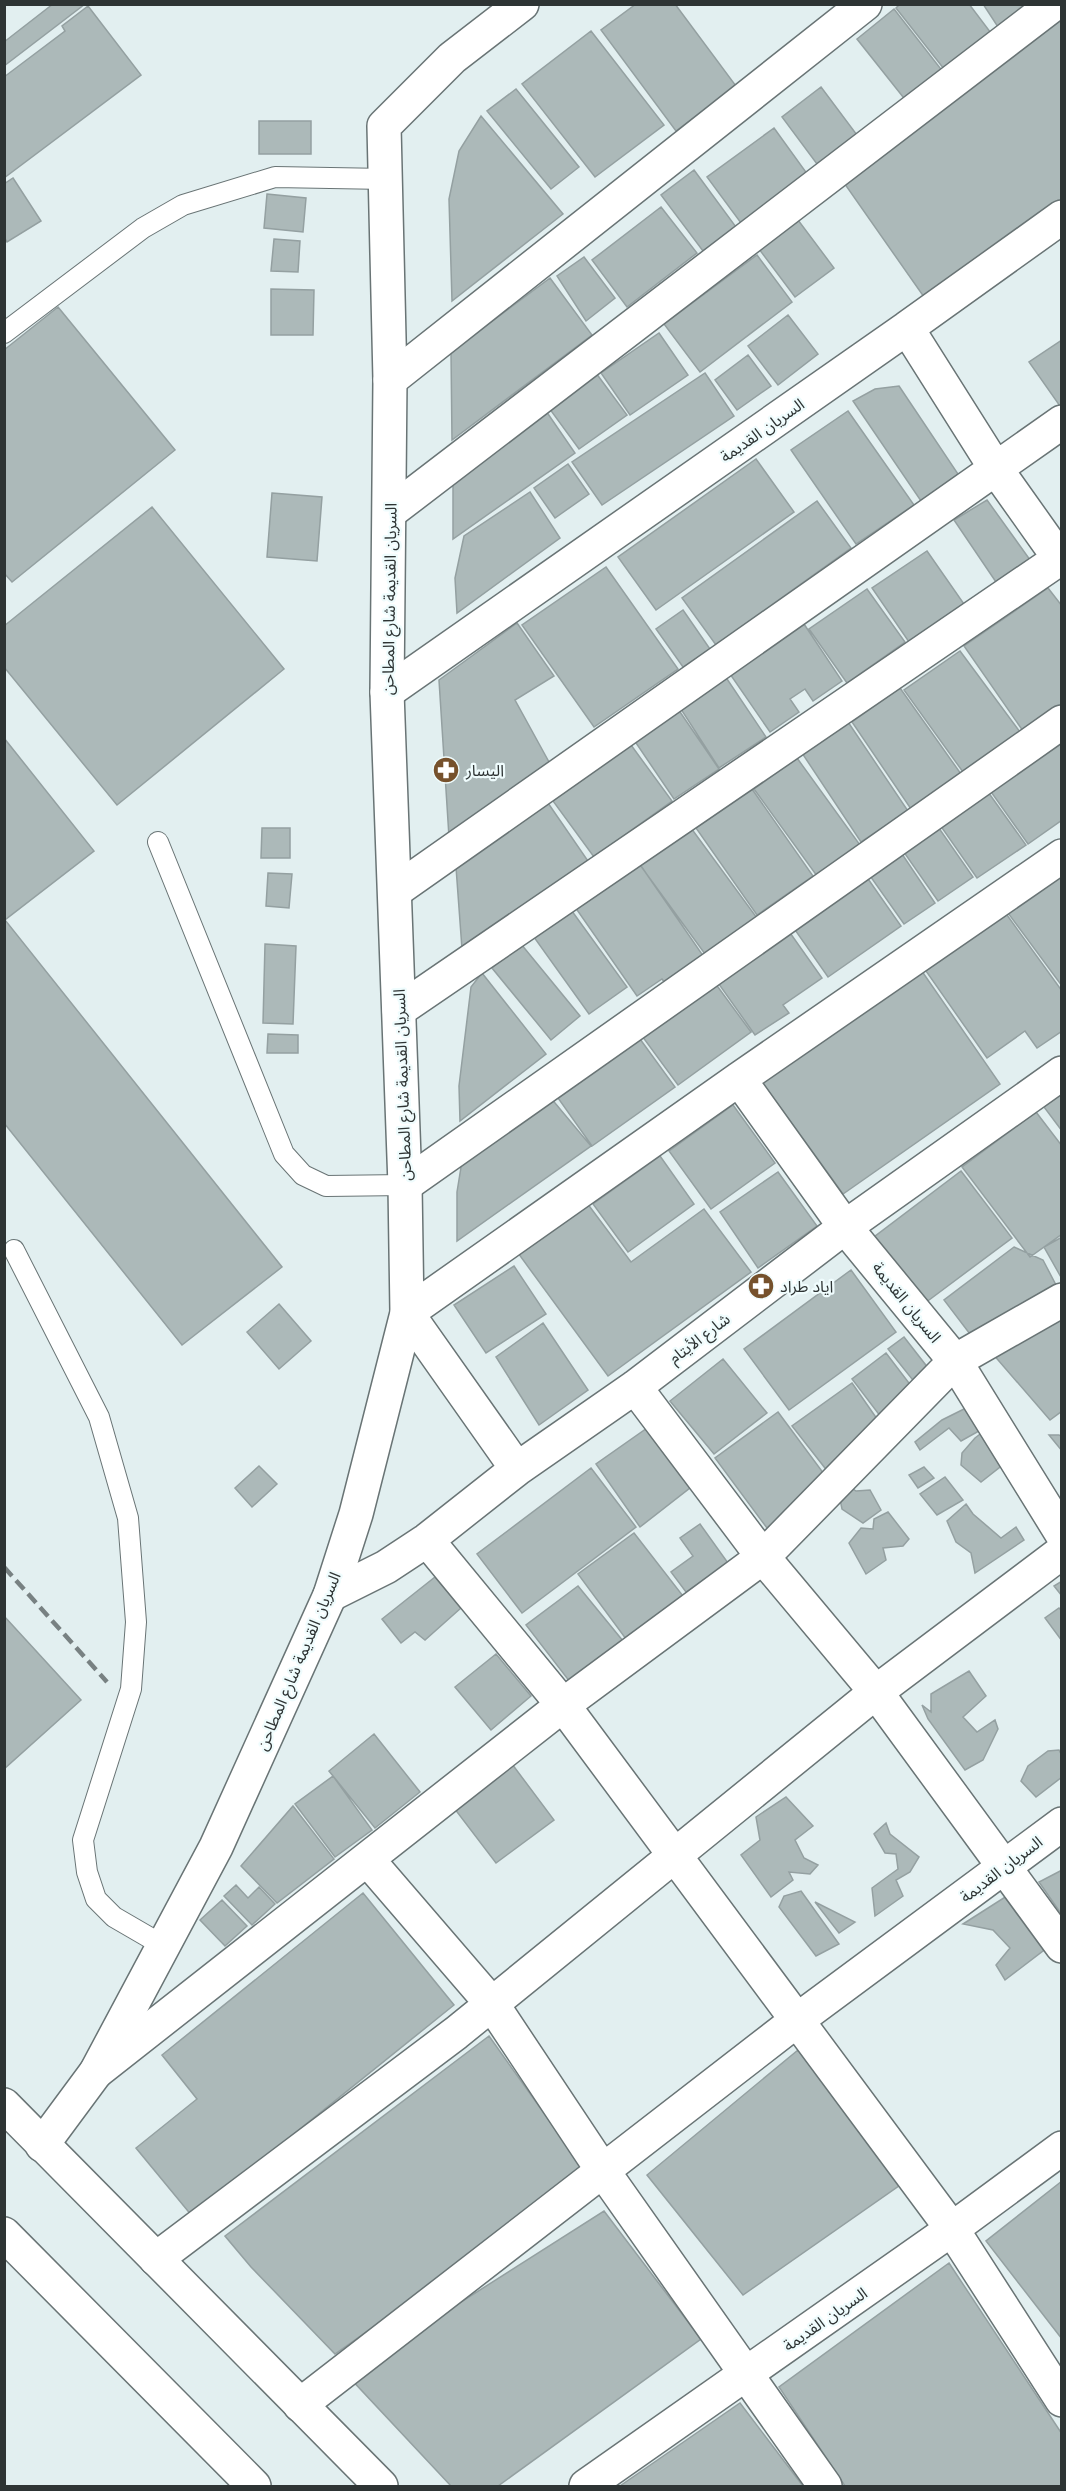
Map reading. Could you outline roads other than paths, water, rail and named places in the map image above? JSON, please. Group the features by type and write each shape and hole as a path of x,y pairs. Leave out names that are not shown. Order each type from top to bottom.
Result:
{"street":[{"name":"السريان القديمة شارع المطاحن","path":"42,2145 96,2072 216,1847 330,1594 359,1503 407,1313 405,1185 387,692 390,380 384,126 452,58 522,4"},
{"path":"390,380 865,4"},
{"path":"390,512 1054,4"},
{"name":"السريان القديمة","path":"387,692 1062,217"},
{"path":"399,1010 1061,559 996,469 907,328"},
{"path":"395,891 1062,422"},
{"path":"405,1185 1062,722"},
{"path":"517,1468 407,1313 739,1079 1062,856"},
{"name":"شارع الأيتام","path":"330,1594 386,1568 427,1540 517,1468 635,1387 845,1227 1062,1073"},
{"name":"السريان القديمة","path":"739,1079 845,1227 955,1361 1062,1534"},
{"path":"96,2072 563,1705 763,1557 955,1361 1062,1300"},
{"path":"635,1387 763,1557 876,1692 1062,1946"},
{"path":"427,1540 563,1705 952,2229 1062,2400"},
{"path":"156,2259 492,2004 876,1692 1062,1552"},
{"name":"السريان القديمة","path":"300,2405 796,2021 1062,1824"},
{"path":"368,1860 492,2004 603,2171 825,2487"},
{"path":"4,2105 381,2487"},
{"name":"السريان القديمة","path":"586,2487 952,2229 1062,2148"},
{"path":"4,2234 254,2487"}],"lane":[{"path":"4,333 143,228 183,205 275,177 386,180"},
{"path":"158,842 284,1154 303,1175 326,1186 405,1185"},
{"path":"14,1250 99,1417 128,1518 136,1622 130,1689 83,1840 87,1872 96,1899 114,1917 164,1946"}],"railway":[{"path":"4,1567 107,1682"}],"place":[{"name":"اليسار","path":"446,770"},
{"name":"اياد طراد","path":"761,1286"}]}
